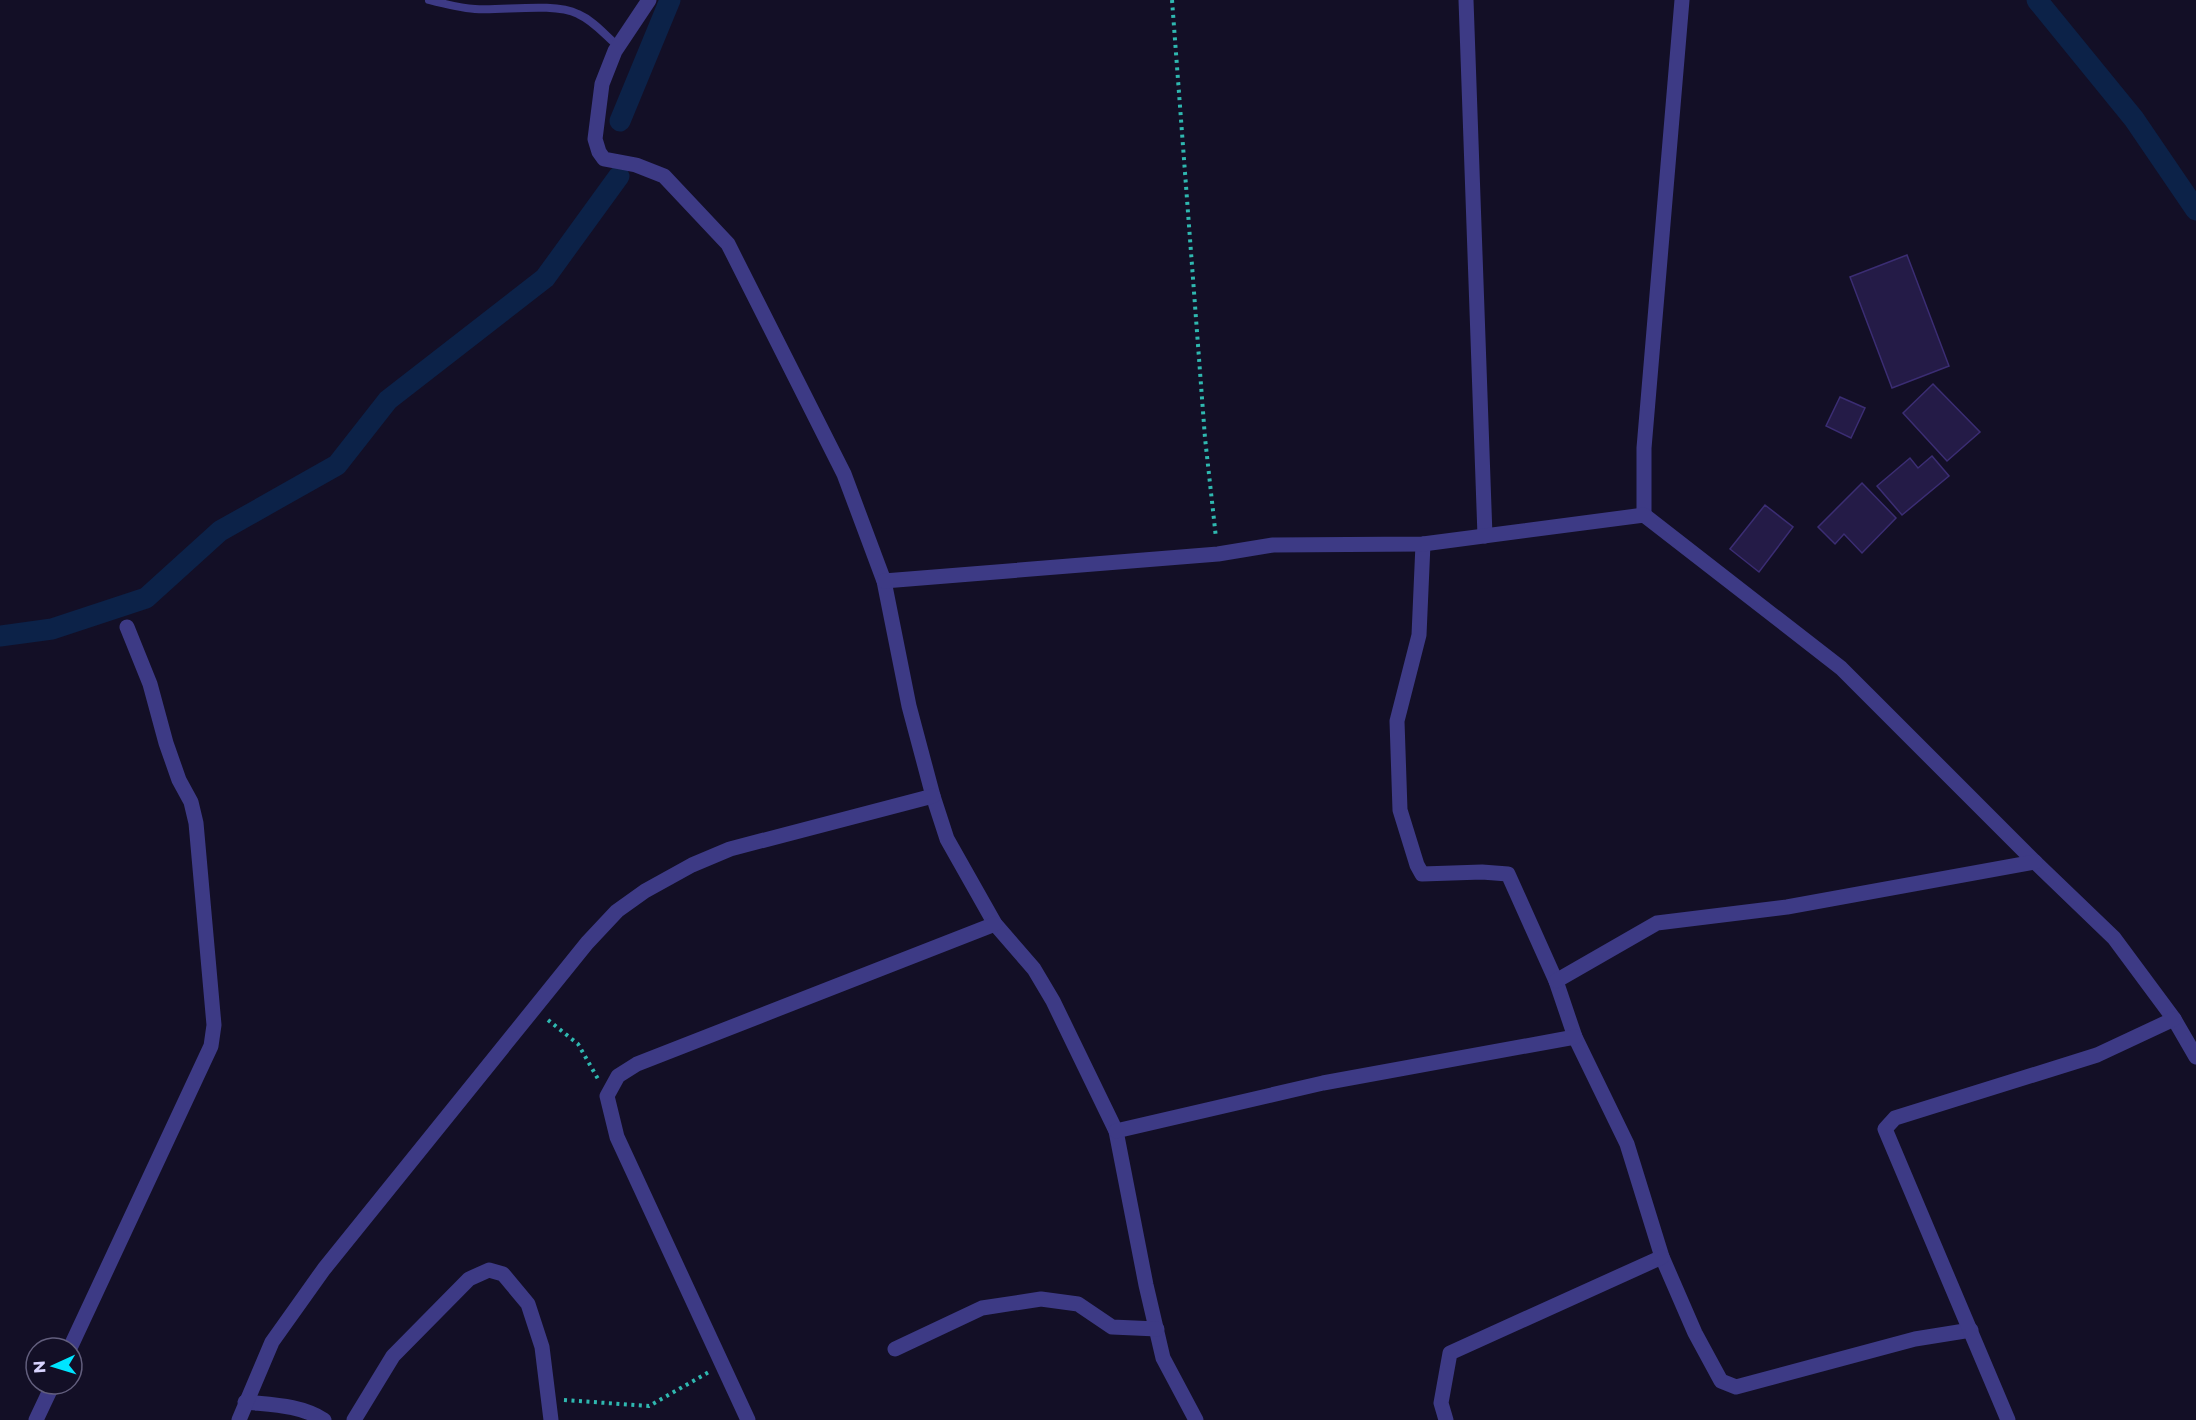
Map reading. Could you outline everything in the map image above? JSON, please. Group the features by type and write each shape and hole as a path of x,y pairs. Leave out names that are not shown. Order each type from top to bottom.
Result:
{"street":[{"path":"649,0 618,46 602,84 595,139 599,152 604,159 636,165 664,177 728,244 844,474 884,581 909,706 947,839 994,924 1034,969 1053,1001 1116,1131 1163,1358 1196,1420"},
{"path":"1466,0 1485,536"},
{"path":"1644,515 1644,448 1682,0"},
{"path":"884,581 1218,554 1273,545 1423,544 1644,515 1841,668 2114,938 2174,1019 2196,1058"},
{"path":"1423,544 1419,635 1397,721 1400,810 1417,865 1422,874 1482,872 1508,874 1556,981 1575,1037 1627,1144 1662,1257 1695,1333 1721,1381 1736,1388 1916,1339 1971,1330"},
{"path":"76,1336 211,1046 214,1025 196,823 191,802 179,780 169,753 150,684 128,627"},
{"path":"239,1420 272,1342 324,1269 533,1008 617,911 645,891 692,865 730,849 933,796"},
{"path":"1556,981 1657,923 1786,907 2035,862"},
{"path":"748,1420 617,1137 607,1096 618,1076 637,1064 994,924"},
{"path":"2008,1420 1885,1129 1895,1118 2097,1055 2174,1019"},
{"path":"1116,1131 1323,1083 1575,1037"},
{"path":"1446,1420 1441,1402 1450,1353 1662,1257"},
{"path":"354,1420 393,1356 469,1279 489,1270 503,1274 528,1304 542,1347 551,1420"},
{"path":"895,1348 982,1308 1041,1299 1078,1304 1112,1327 1156,1329"},
{"path":"36,1420 47,1396"},
{"path":"245,1402 292,1407 313,1413 324,1420"}],"lane":[{"path":"429,0 455,7 476,9 561,9 577,13 592,21 618,46"}],"path":[{"path":"1172,0 1205,438 1218,554"},
{"path":"533,1008 578,1044 607,1096"},
{"path":"548,1399 649,1406 723,1364"}],"building":[{"path":"1907,255 1949,366 1892,388 1850,277"},
{"path":"1933,384 1980,432 1947,461 1903,413"},
{"path":"1840,397 1865,408 1851,438 1826,426"},
{"path":"1932,456 1949,476 1902,515 1877,486 1910,458 1918,468"},
{"path":"1862,483 1896,518 1862,553 1844,534 1835,544 1818,527"},
{"path":"1765,505 1793,527 1759,572 1730,549"}],"waterway":[{"path":"620,121 670,0"},
{"path":"2037,0 2134,119 2196,210"},
{"path":"0,636 52,629 146,598 220,531 337,465 388,400 545,278 619,176"}]}
